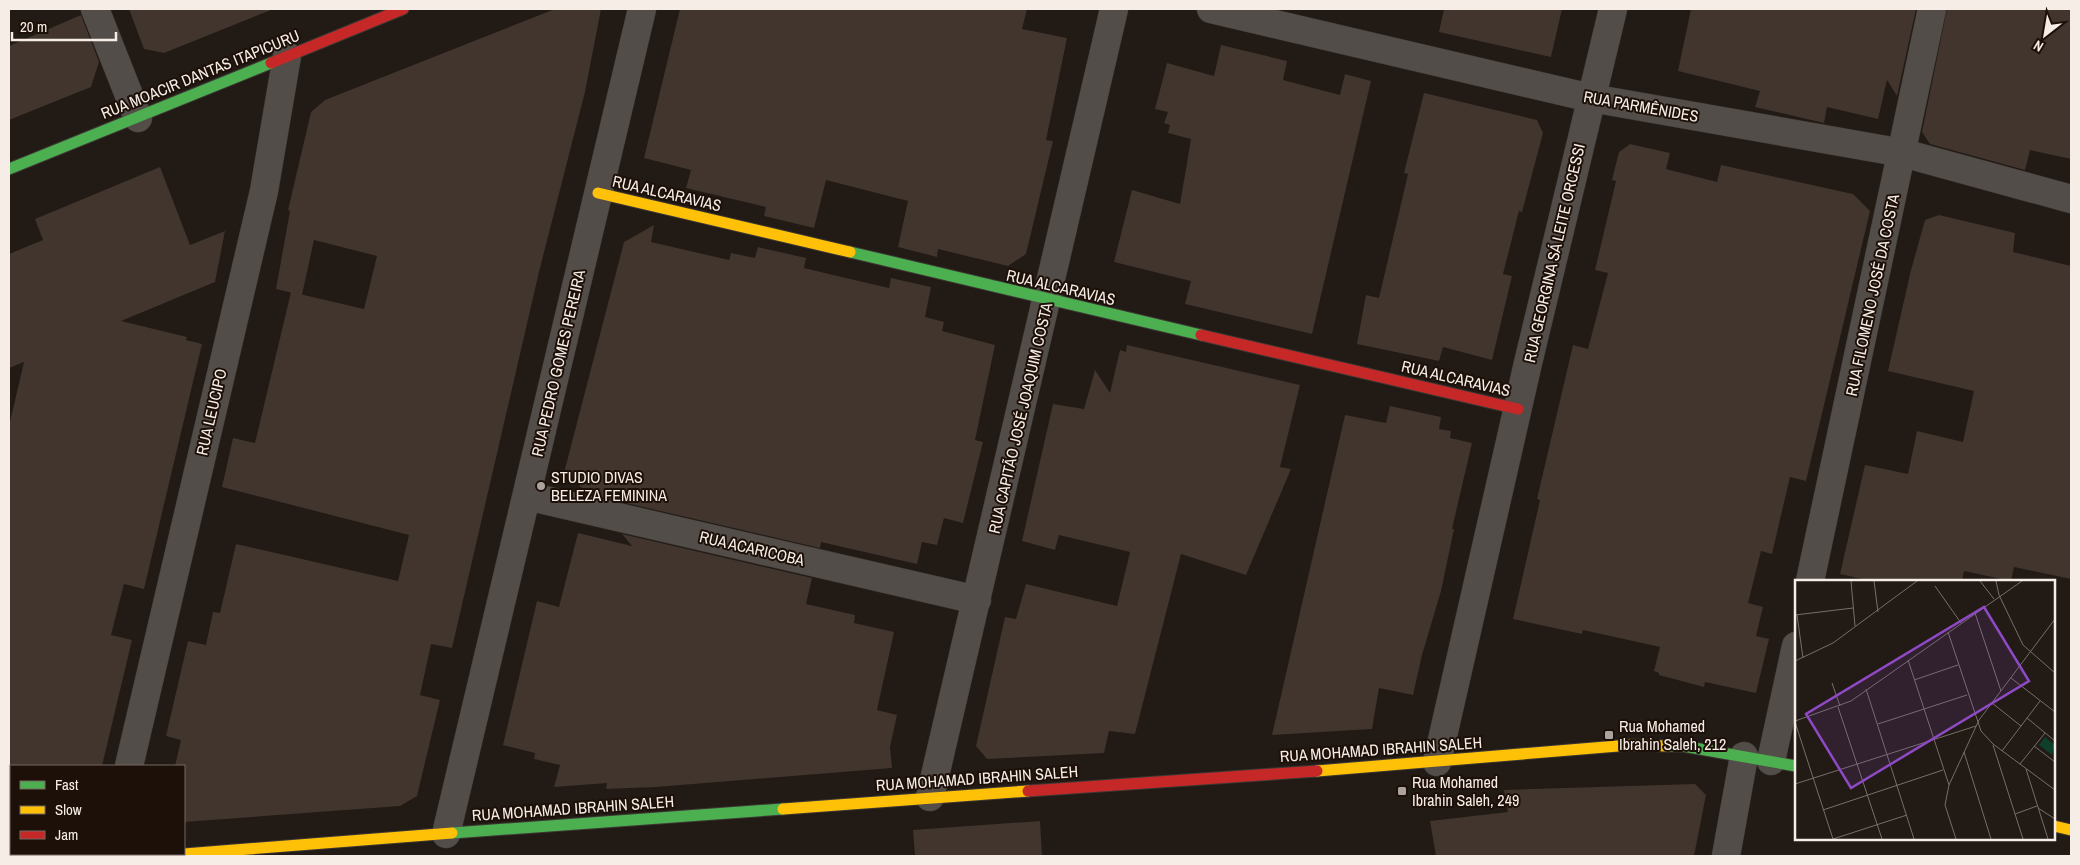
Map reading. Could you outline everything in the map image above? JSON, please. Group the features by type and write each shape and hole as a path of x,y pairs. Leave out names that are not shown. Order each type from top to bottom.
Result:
{"street":[{"path":"95,9 138,118"},
{"name":"RUA MOACIR DANTAS ITAPICURU","path":"9,169 403,9"},
{"name":"RUA PEDRO GOMES PEREIRA","path":"446,834 642,9"},
{"name":"RUA CAPITÃO JOSÉ JOAQUIM COSTA","path":"930,797 1048,300 1114,9"},
{"name":"RUA PARMÊNIDES","path":"1211,9 1592,98 1903,153 2071,199"},
{"name":"RUA GEORGINA SÁ LEITE ORCESSI","path":"1437,762 1613,9"},
{"name":"RUA FILOMENO JOSÉ DA COSTA","path":"1810,580 1903,153 1932,9"},
{"name":"RUA LEUCIPO","path":"129,765 264,191 287,56"},
{"name":"RUA ALCARAVIAS","path":"598,193 1518,409"},
{"name":"RUA ACARICOBA","path":"527,496 977,600"},
{"path":"1784,764 1795,656"},
{"name":"RUA MOHAMAD IBRAHIN SALEH","path":"185,855 286,851 446,834 930,797 1437,762 1630,745 1683,746 1784,764"},
{"path":"1726,856 1744,756"},
{"path":"2055,826 2071,830"},
{"name":"RUA MOHAMAD IBRAHIN SALEH","path":"159,856 184,855"}],"building":[{"path":"129,9 271,10 164,53 144,49"},
{"path":"555,9 601,9 585,92 539,272 452,648 431,644 420,695 440,700 417,796 400,806 185,822 185,765 175,765 181,740 166,736 188,641 206,645 213,612 220,613 236,544 398,581 409,535 222,487 233,438 255,443 291,292 276,289 290,211 288,210 311,112 325,100","holes":["314,240 377,256 364,309 302,295"]},
{"path":"680,9 1027,9 1022,29 1067,38 1046,140 1053,141 1026,254 1008,266 938,249 937,257 898,247 908,201 826,180 814,228 764,216 766,207 686,188 691,170 644,158"},
{"path":"1444,9 1562,9 1551,57 1439,32"},
{"path":"1691,9 1916,9 1897,96 1887,80 1878,119 1827,107 1824,123 1755,107 1760,91 1678,71"},
{"path":"1947,9 2071,9 2071,159 2030,150 2025,170 1930,144 1922,132"},
{"path":"81,15 99,62 91,87 9,120 9,46"},
{"path":"1221,45 1287,61 1283,80 1340,95 1345,74 1371,81 1312,334 1185,304 1191,281 1114,262 1132,190 1180,204 1191,139 1168,133 1170,125 1164,123 1168,112 1155,109 1167,63 1214,76"},
{"path":"1424,93 1537,120 1543,133 1522,212 1519,211 1503,274 1512,276 1492,360 1443,347 1439,361 1357,344 1366,295 1379,298 1408,174 1404,173"},
{"path":"1630,144 1670,153 1666,169 1717,182 1721,165 1853,194 1870,211 1806,481 1790,477 1772,554 1761,551 1748,603 1763,607 1756,636 1769,639 1756,693 1705,682 1704,687 1659,675 1659,673 1654,671 1660,647 1583,630 1582,634 1513,619 1540,500 1537,499 1573,345 1588,349 1608,273 1595,270 1616,181 1612,180 1619,152"},
{"path":"160,167 190,245 225,231 215,282 121,321 187,337 186,340 202,344 144,589 124,584 111,635 132,640 102,765 9,766 9,426 24,362 9,368 9,254 43,240 35,219"},
{"path":"1939,215 2015,233 2013,252 2071,266 2071,579 2014,567 2011,580 1964,571 1962,580 1867,580 1840,574 1865,465 1908,474 1917,431 1963,442 1974,391 1888,371 1911,270 1925,220"},
{"path":"654,225 651,242 729,260 731,253 755,258 758,247 806,258 804,268 889,288 891,278 931,287 925,317 944,322 942,331 995,345 975,440 983,442 963,523 944,518 937,545 922,542 917,564 821,542 820,548 587,494 565,469 624,242"},
{"path":"1127,345 1300,385 1280,467 1291,469 1246,575 1181,554 1135,734 1109,731 1104,753 987,759 976,746 1005,617 1016,619 1026,584 1117,606 1130,552 1059,535 1055,550 1022,541 1053,404 1084,409 1095,370 1110,393 1120,350 1126,352"},
{"path":"1390,406 1441,417 1439,429 1451,431 1450,438 1472,443 1452,529 1454,529 1441,591 1422,655 1413,695 1379,688 1372,729 1272,735 1345,415 1386,423"},
{"path":"578,533 632,546 622,534 812,578 806,604 855,615 854,623 894,632 877,710 897,715 890,747 892,768 656,787 606,789 607,783 554,787 560,765 534,759 535,753 503,745 537,601 559,607"},
{"path":"1695,784 1706,795 1694,856 1436,856 1430,821 1508,812 1504,790"},
{"path":"1040,821 1042,856 915,856 913,830"}],"traffic: fast":[{"path":"9,169 271,63"},
{"path":"850,252 1201,335"},
{"path":"1668,746 1683,746 1795,766"},
{"path":"452,833 783,809"}],"traffic: slow":[{"path":"598,193 850,252"},
{"path":"1317,771 1630,745 1668,746"},
{"path":"783,809 1028,791"},
{"path":"2055,826 2071,830"},
{"path":"185,854 452,833"},
{"path":"159,856 172,855"}],"traffic: jam":[{"path":"271,63 403,9"},
{"path":"1201,335 1518,409"},
{"path":"1028,791 1317,771"}],"place":[{"name":"STUDIO DIVAS BELEZA FEMININA","path":"541,486"},
{"name":"Rua Mohamed Ibrahin Saleh, 212","path":"1609,735"},
{"name":"Rua Mohamed Ibrahin Saleh, 249","path":"1402,791"}]}
